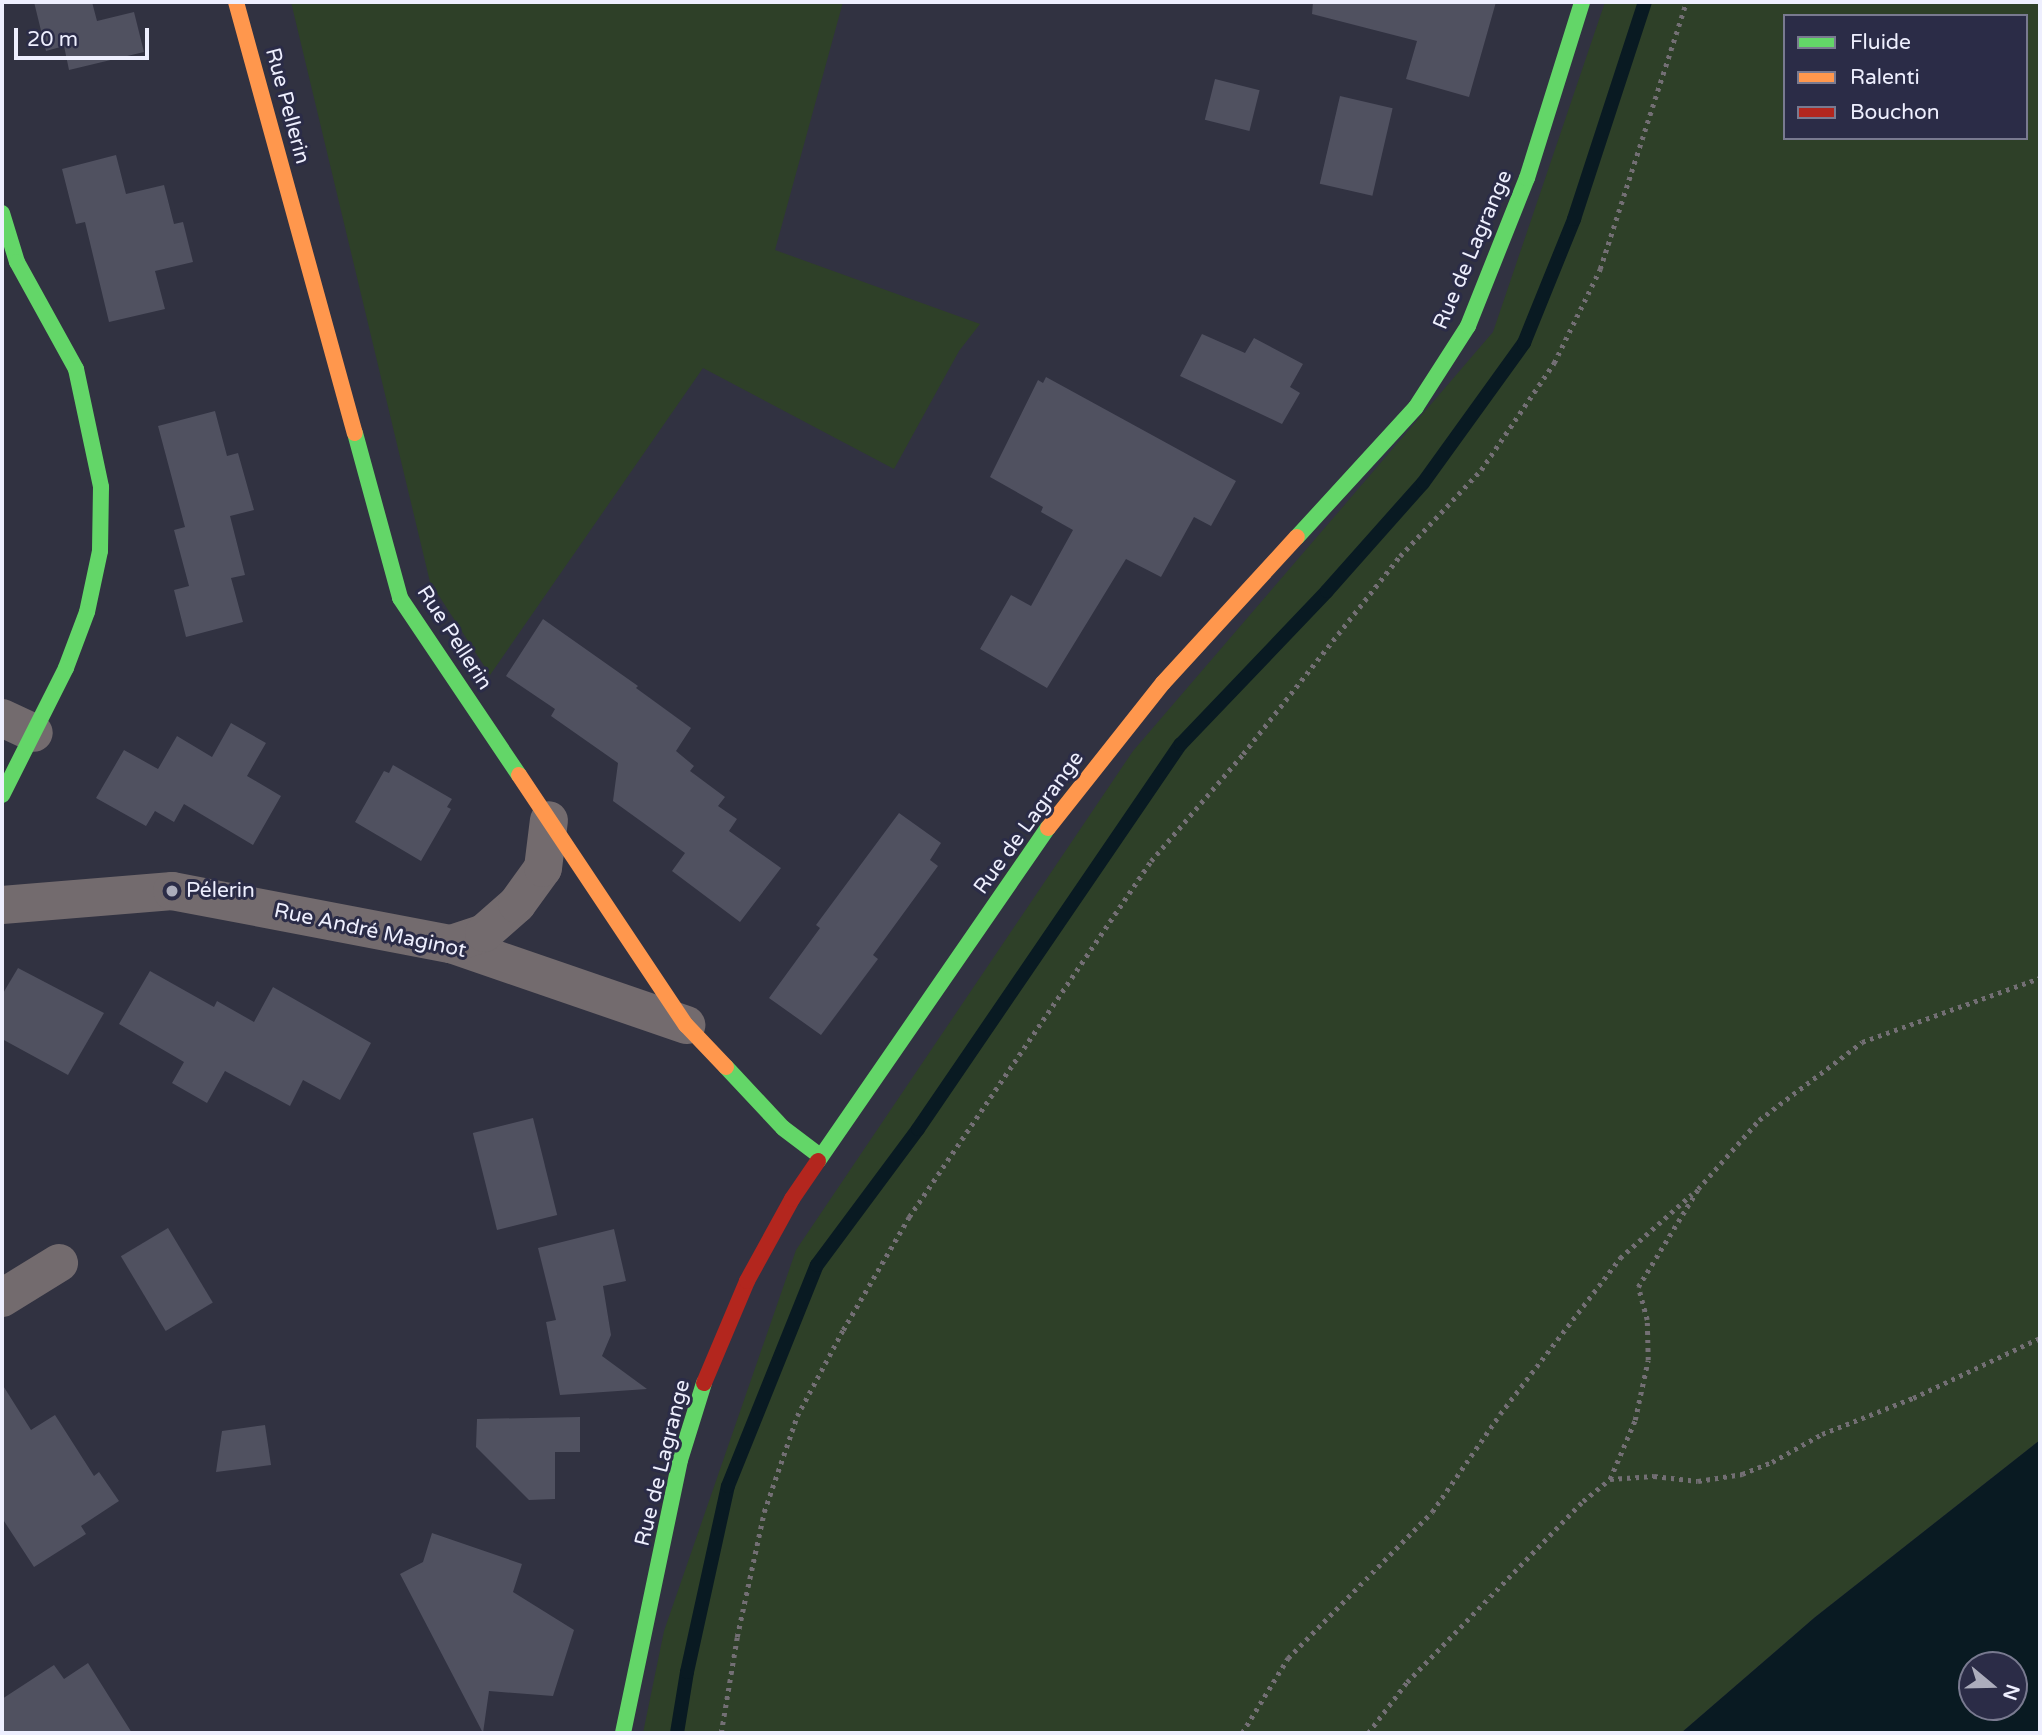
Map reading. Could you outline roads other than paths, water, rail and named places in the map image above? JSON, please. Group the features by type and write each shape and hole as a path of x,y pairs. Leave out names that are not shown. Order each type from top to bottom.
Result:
{"street":[{"name":"Rue Pellerin","path":"236,2 400,598 686,1025 783,1128 820,1156"},
{"name":"Rue de Lagrange","path":"623,1733 680,1460 708,1370 747,1281 792,1199 1043,834 1163,683 1416,407 1468,327 1527,178 1582,2"},
{"path":"2,213 16,262 76,369 101,487 100,551 87,612 66,668 18,726 2,795"},
{"path":"451,944 484,933 517,904 542,869 549,820"},
{"name":"Rue André Maginot","path":"2,905 172,891 451,944 686,1025"},
{"path":"2,1298 59,1263"}],"water":[{"path":"2040,1440 2040,1733 1681,1733 1814,1618"}],"waterway":[{"path":"677,1733 687,1672 728,1486 817,1265 918,1129 1181,744 1327,591 1423,483 1524,343 1574,219 1645,2"}],"place":[{"name":"Pélerin","path":"172,891"}]}
